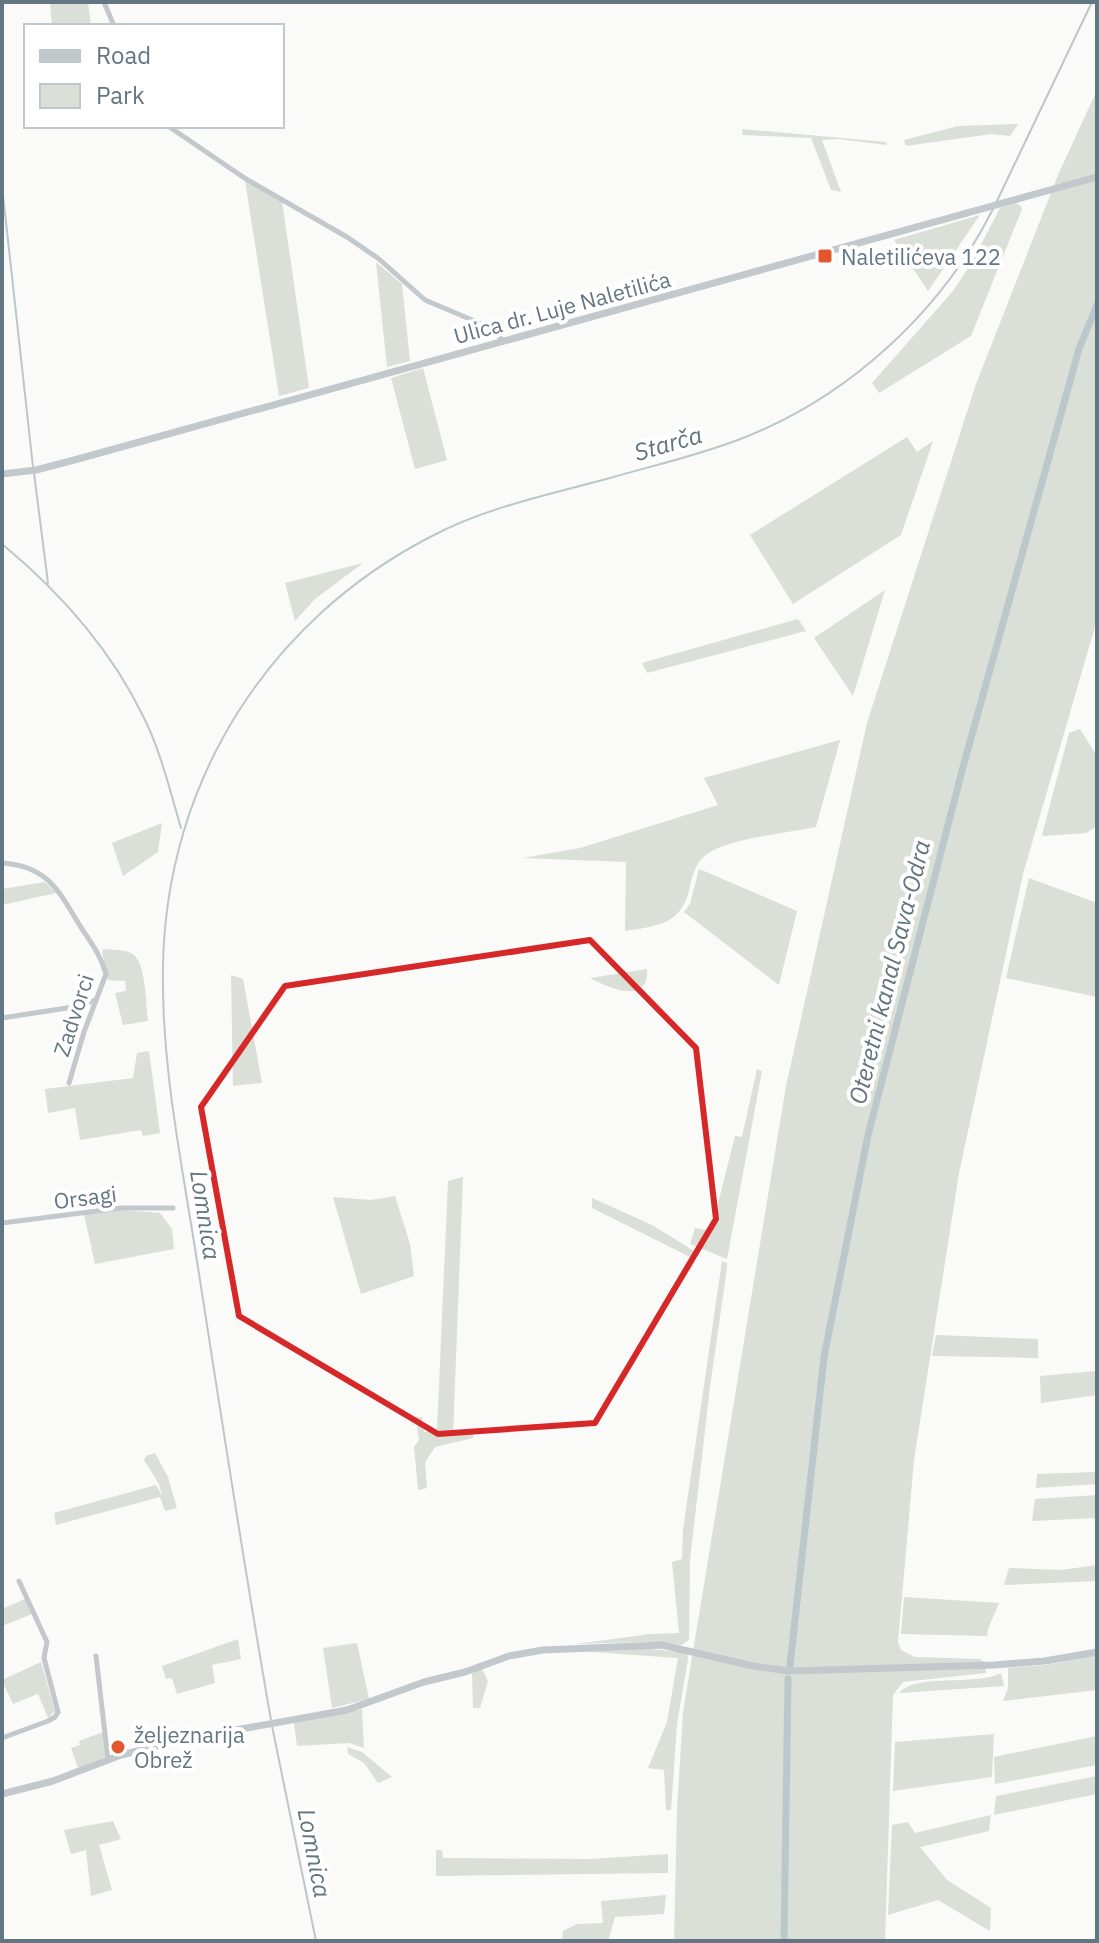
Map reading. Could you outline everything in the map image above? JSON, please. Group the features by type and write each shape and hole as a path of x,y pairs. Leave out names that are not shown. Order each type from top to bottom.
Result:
{"street":[{"path":"104,2 113,24"},
{"path":"171,128 246,179 347,237 379,259 425,300 491,328 503,341"},
{"name":"Ulica dr. Luje Naletilića","path":"2,474 33,471 1097,177"},
{"name":"Zadvorci","path":"2,863 13,863 40,875 64,897 97,950 103,966 106,978 84,1032 69,1083"},
{"path":"2,1018 86,1005 98,995"},
{"name":"Orsagi","path":"2,1223 121,1208 173,1208"},
{"path":"2,1738 48,1721 58,1712 44,1658 47,1642 19,1581"},
{"path":"2,1794 53,1781 108,1760 191,1738 347,1710 424,1682 524,1652 662,1645 789,1671 994,1665 1045,1661 1097,1652"},
{"path":"96,1656 108,1760"}],"highlighted area":[{"path":"590,940 696,1048 716,1219 595,1423 438,1434 239,1316 201,1107 285,986"}],"green space":[{"path":"50,2 88,2 91,24 52,24"},
{"path":"1097,90 1097,620 1023,874 959,1173 914,1460 898,1642 901,1650 915,1657 980,1659 984,1662 986,1673 903,1682 893,1695 885,1941 674,1941 683,1712 786,1086 867,723 976,384 1058,175"},
{"path":"1018,124 1010,136 991,134 906,146 904,140 958,126"},
{"path":"742,129 886,142 887,145 822,140 841,192 831,190 811,138 743,135"},
{"path":"245,181 282,201 309,388 279,396"},
{"path":"1015,203 1022,209 971,336 879,393 872,383 953,291 1000,208"},
{"path":"980,215 928,291 894,240"},
{"path":"376,262 402,284 410,361 387,367"},
{"path":"423,368 447,460 415,469 391,378"},
{"path":"907,437 917,452 933,441 901,535 793,604 750,535"},
{"path":"363,563 315,599 295,621 285,583"},
{"path":"885,590 853,696 814,638"},
{"path":"798,619 806,631 647,673 642,663"},
{"path":"1080,729 1097,752 1097,826 1086,833 1042,835 1069,733"},
{"path":"840,740 816,827 744,840 707,854 696,868 682,908 675,916 658,925 625,931 626,862 523,858 580,848 718,805 704,778"},
{"path":"162,823 158,852 123,876 112,843"},
{"path":"699,869 797,911 779,985 684,912 690,904"},
{"path":"1029,878 1097,903 1097,997 1006,978"},
{"path":"45,882 56,893 2,905 2,889"},
{"path":"103,949 128,952 139,961 148,1021 123,1025 115,993 126,991 125,981 108,980"},
{"path":"647,969 646,981 635,991 616,989 590,978"},
{"path":"231,975 243,979 262,1083 233,1086"},
{"path":"149,1051 160,1133 143,1136 141,1130 80,1140 75,1108 48,1113 45,1089 133,1078 137,1053"},
{"path":"757,1069 762,1071 727,1259 690,1244 695,1228 711,1231 735,1136 742,1137"},
{"path":"463,1177 453,1435 473,1434 473,1438 435,1447 425,1462 427,1488 418,1490 414,1447 419,1440 416,1417 422,1417 424,1432 437,1431 448,1181"},
{"path":"395,1196 410,1244 414,1276 361,1294 333,1197 371,1200"},
{"path":"592,1198 652,1225 694,1251 692,1258 592,1208"},
{"path":"122,1210 160,1213 172,1229 174,1249 95,1264 84,1214"},
{"path":"722,1261 727,1263 727,1268 690,1560 689,1640 681,1645 645,1642 576,1644 679,1633 672,1562 682,1559 683,1530"},
{"path":"936,1335 1038,1339 1038,1358 932,1356"},
{"path":"1097,1371 1097,1395 1041,1403 1040,1376"},
{"path":"155,1453 168,1477 177,1508 165,1511 160,1497 56,1525 54,1513 156,1485 162,1496 159,1484 144,1460"},
{"path":"1097,1472 1097,1484 1036,1488 1037,1474"},
{"path":"1097,1495 1097,1518 1032,1521 1035,1499"},
{"path":"1097,1565 1097,1581 1004,1585 1009,1568 1061,1570"},
{"path":"904,1597 999,1603 987,1636 901,1634"},
{"path":"25,1599 32,1614 2,1626 2,1609"},
{"path":"238,1639 241,1659 212,1665 215,1683 177,1694 172,1678 166,1679 162,1666"},
{"path":"357,1643 369,1699 332,1708 323,1648"},
{"path":"645,1648 687,1653 688,1659 677,1724 671,1810 666,1810 664,1770 648,1768 667,1722 678,1658 577,1651"},
{"path":"1097,1655 1097,1690 1003,1701 1008,1688 1008,1668 1046,1665"},
{"path":"41,1662 55,1711 48,1718 38,1694 13,1704 2,1680"},
{"path":"482,1669 488,1681 480,1708 473,1708 472,1673"},
{"path":"1001,1673 1004,1686 899,1693 919,1683 976,1679"},
{"path":"362,1709 364,1748 349,1743 297,1746 294,1723"},
{"path":"103,1732 105,1757 78,1768 71,1748 80,1745 79,1741"},
{"path":"994,1734 992,1777 893,1791 895,1742"},
{"path":"1097,1736 1097,1765 995,1784 994,1757"},
{"path":"347,1747 362,1752 392,1777 378,1783 364,1763 348,1754"},
{"path":"1097,1776 1097,1794 994,1815 996,1796"},
{"path":"991,1815 989,1831 920,1847 947,1880 991,1908 990,1931 938,1900 888,1915 892,1825 908,1822 915,1833"},
{"path":"113,1821 121,1839 99,1845 112,1890 91,1896 86,1850 71,1854 64,1830"},
{"path":"436,1850 442,1850 443,1858 591,1859 668,1854 668,1873 436,1876"},
{"path":"666,1895 664,1914 615,1917 608,1941 562,1940 563,1931 577,1924 603,1923 601,1901"}],"waterway":[{"name":"Starča","path":"996,203 1092,2"},
{"path":"2,186 33,467"},
{"name":"Starča","path":"271,1720 179,1151 165,1040 163,966 169,898 183,833 206,771 237,714 276,660 321,613 373,571 432,536 475,517 727,444 820,399 856,374 920,315 972,246 993,209"},
{"name":"Oteretni kanal Sava-Odra","path":"790,1665 824,1357 868,1135 963,767 1079,349 1097,305"},
{"path":"34,473 48,583"},
{"name":"Lomnica","path":"2,544 64,602 116,668 150,731 181,828"},
{"name":"Oteretni kanal Sava-Odra","path":"784,1941 788,1679"},
{"name":"Lomnica","path":"272,1726 316,1941"}],"place":[{"name":"Naletilićeva 122","path":"825,256"},
{"name":"željeznarija Obrež","path":"118,1747"}]}
